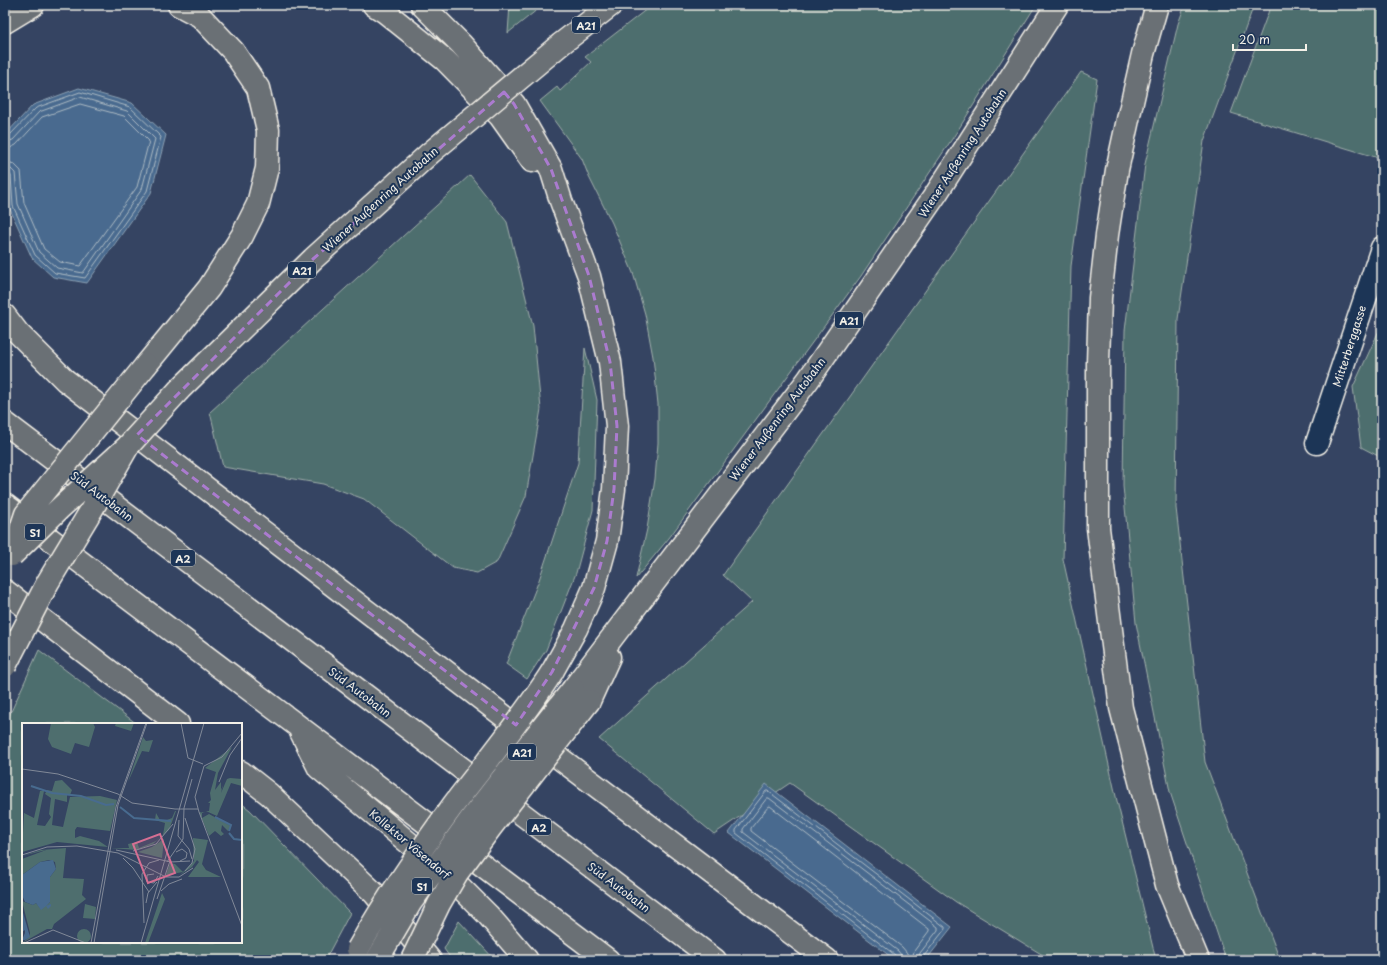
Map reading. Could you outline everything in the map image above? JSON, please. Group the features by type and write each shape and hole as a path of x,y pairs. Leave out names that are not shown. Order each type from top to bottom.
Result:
{"highway":[{"path":"5,22 33,5"},
{"path":"8,560 26,514 208,288 242,236 258,204 267,168 268,130 258,88 233,50 200,16 179,5"},
{"path":"374,5 385,12 445,60 500,116 561,201"},
{"path":"356,955 375,920 414,861 454,805 533,703 576,629 594,588 607,541 614,489 616,426 610,362 589,276 561,201 551,169 514,104 461,44 422,5"},
{"name":"Wiener Außenring Autobahn","path":"59,509 128,446 180,390 312,259 429,154 561,44 612,5"},
{"name":"Wiener Außenring Autobahn","path":"581,695 624,623 808,380 936,194 1057,5"},
{"path":"1157,5 1143,54 1117,170 1106,243 1100,298 1098,363 1098,528 1121,708 1167,885 1198,960"},
{"path":"5,316 18,333 65,380 509,720 827,960"},
{"name":"Süd Autobahn","path":"5,423 715,960"},
{"path":"5,666 48,582 128,446"},
{"path":"5,505 608,960"},
{"name":"S1","path":"8,560 59,509"},
{"path":"5,591 177,723"},
{"path":"412,960 439,904 457,873 496,820 581,695"},
{"name":"A21","path":"473,816 522,753 581,695"},
{"name":"Kollektor Vösendorf","path":"297,726 319,768 451,878 488,915 527,960"},
{"path":"242,773 269,794 374,893 430,960"},
{"name":"S1","path":"377,960 411,902 473,816"}],"street":[{"name":"Mitterberggasse","path":"1317,443 1382,248"}],"highlighted area":[{"path":"504,92 514,104 551,169 589,276 610,362 617,426 614,489 607,541 594,588 552,672 516,725 137,435 313,259"}],"green space":[{"path":"510,5 543,5 508,33"},
{"path":"652,5 1036,5 958,130 861,276 669,538 636,578 647,529 655,479 658,443 658,404 653,357 645,314 633,273 612,223 589,177 582,159 540,101 557,87 560,91 591,62 585,57"},
{"path":"1185,5 1254,5 1204,141 1178,319 1176,508 1205,762 1280,960 1226,960 1170,792 1136,623 1123,486 1125,331 1145,164 1178,24"},
{"path":"1271,5 1382,5 1382,159 1231,113"},
{"path":"1081,72 1097,79 1071,266 1063,559 1117,801 1156,960 1051,960 956,902 790,783 714,834 599,739 752,602 723,575"},
{"path":"470,175 507,222 533,326 541,409 526,496 497,562 477,573 453,568 364,499 323,484 223,467 210,412"},
{"path":"1382,324 1382,458 1361,447 1353,387"},
{"path":"585,348 597,400 593,510 576,573 546,650 527,679 506,664 539,580 578,463"},
{"path":"39,650 136,723 22,723 22,943 242,943 242,804 250,810 350,913 325,960 5,960 5,725"},
{"path":"459,921 495,960 452,960 444,949"}],"water":[{"path":"79,88 132,103 166,135 151,193 87,283 53,277 32,258 9,207 5,153 5,135 33,105"},
{"path":"766,784 952,927 926,960 895,960 729,833"}]}
